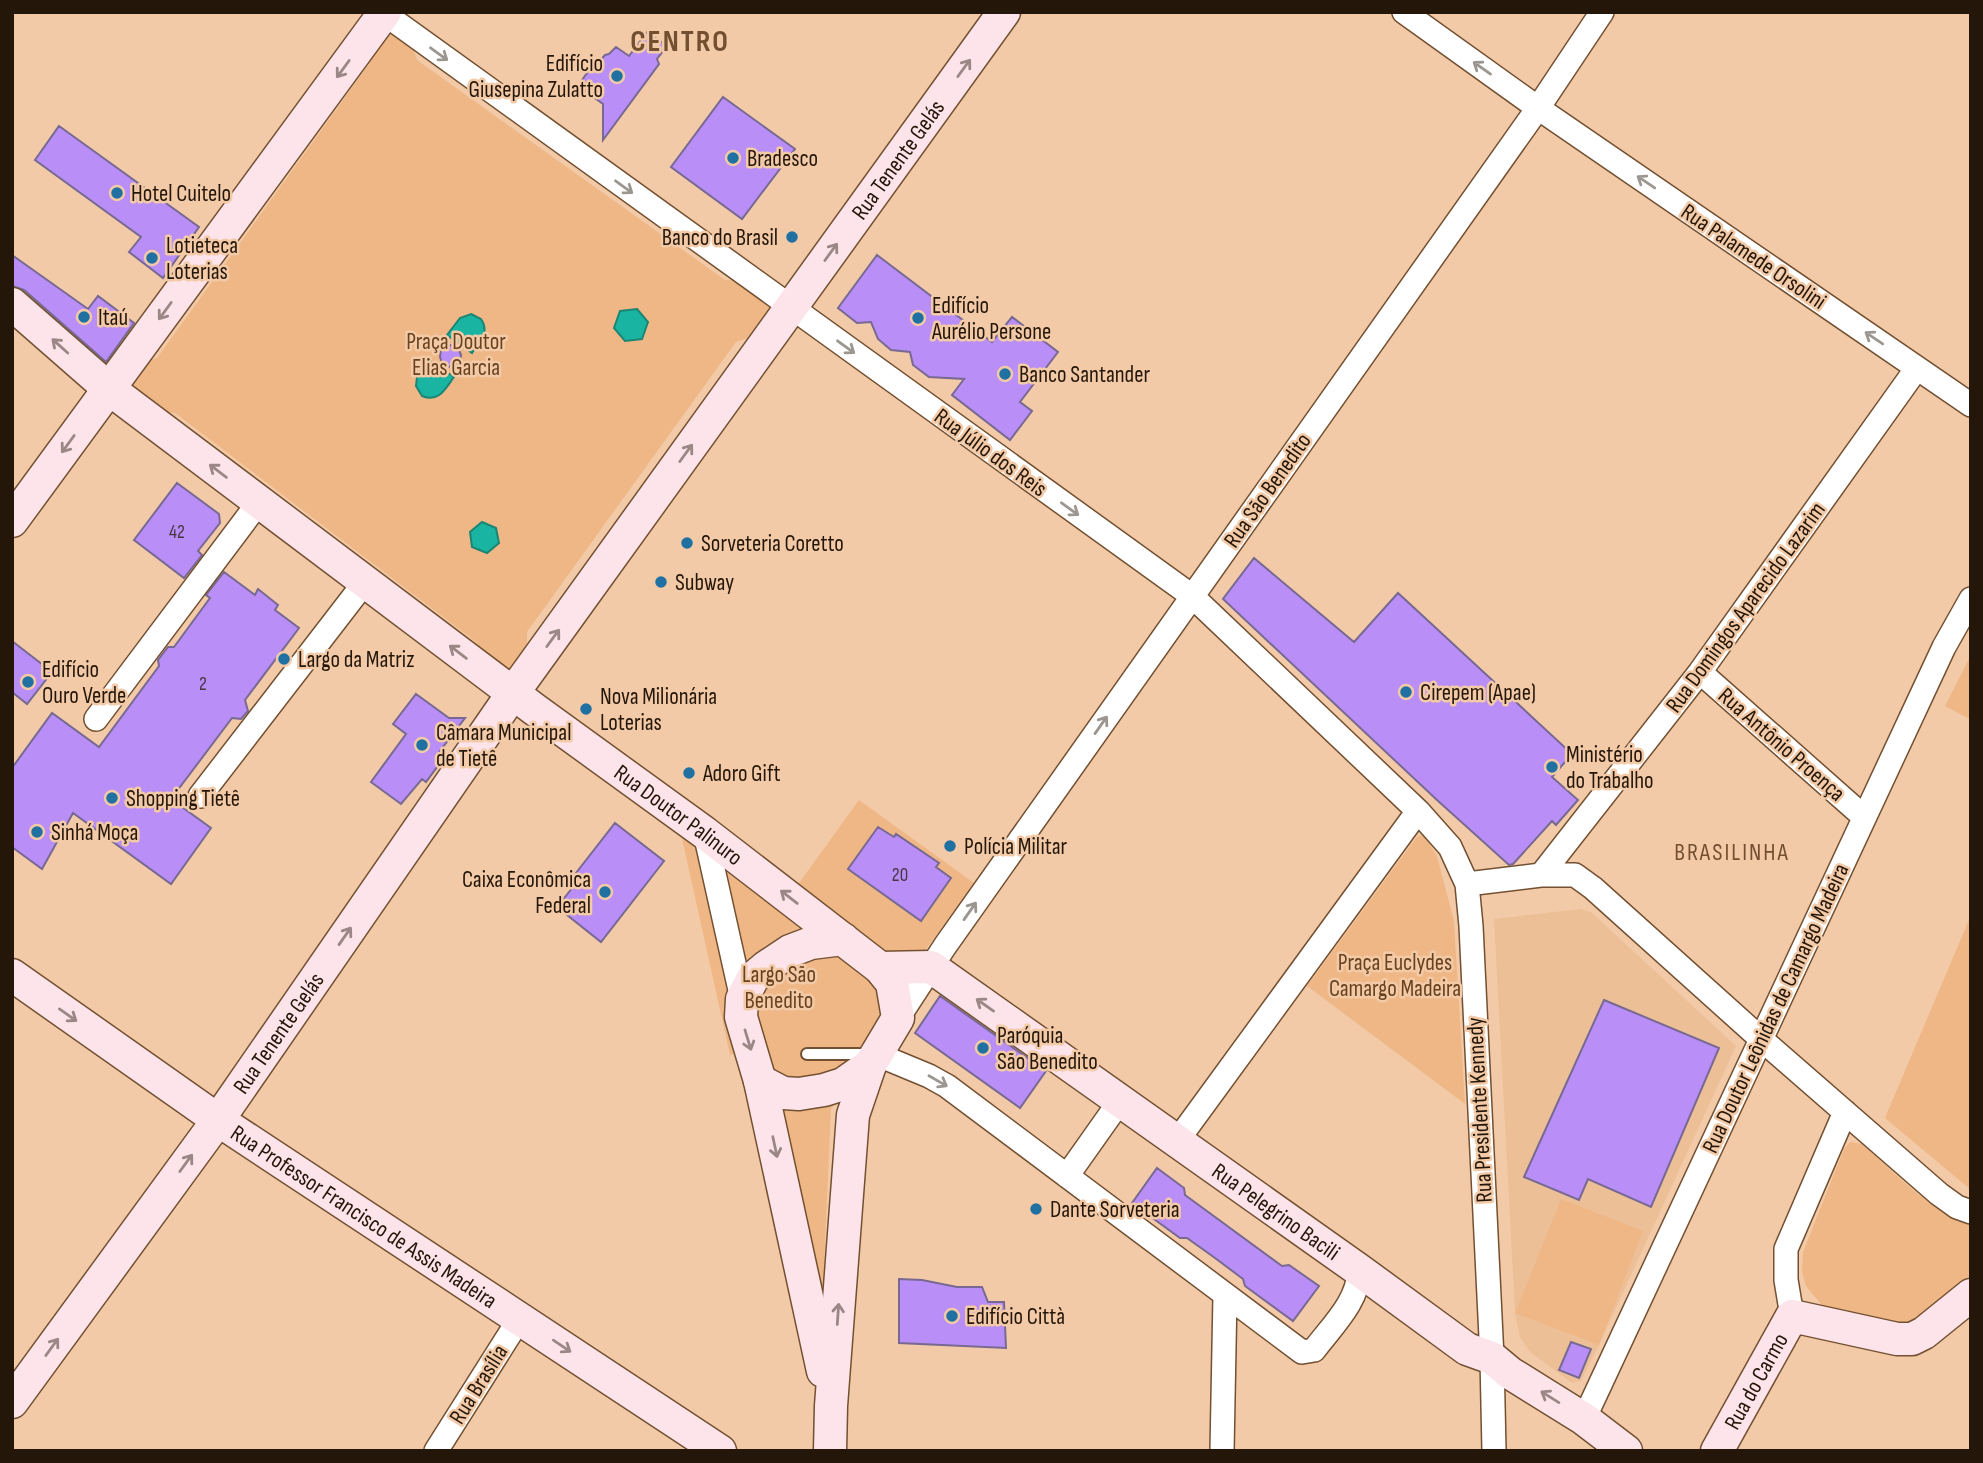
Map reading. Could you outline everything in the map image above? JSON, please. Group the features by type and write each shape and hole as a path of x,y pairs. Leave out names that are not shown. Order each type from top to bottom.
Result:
{"street":[{"name":"Rua Tenente Gelás","path":"791,308 1004,12"},
{"name":"Rua Palamede Orsolini","path":"1404,12 1971,405"},
{"name":"Rua São Benedito","path":"931,967 1538,107 1602,12"},
{"path":"12,304 108,388 513,693 791,308 384,13 108,388 12,521"},
{"name":"Rua Júlio dos Reis","path":"791,308 1192,596"},
{"name":"Rua Domingos Aparecido Lazarim","path":"1541,874 1700,672 1917,368"},
{"path":"96,719 259,502"},
{"path":"200,796 365,582"},
{"name":"Rua Presidente Kennedy","path":"1192,596 1418,811 1450,847 1467,884 1492,1358 1494,1451"},
{"name":"Rua Doutor Leônidas de Camargo Madeira","path":"1584,1419 1944,647 1971,599"},
{"name":"Rua Antônio Proença","path":"1700,672 1864,817"},
{"name":"Rua Tenente Gelás","path":"12,1402 218,1120 513,693"},
{"name":"Rua Doutor Palinuro","path":"513,693 705,833 843,939"},
{"path":"1177,1141 1418,811"},
{"path":"705,833 742,999 741,1017 760,1081 831,1406"},
{"path":"1467,884 1541,874 1575,875 1939,1194 1957,1207 1971,1212"},
{"path":"742,999 753,978 790,951 811,943 843,939 880,968 892,983 898,1018"},
{"path":"880,968 931,967"},
{"path":"830,1451 853,1115 873,1059 931,967"},
{"name":"Rua Pelegrino Bacili","path":"931,967 1467,1349 1492,1358 1510,1373 1584,1419 1626,1451"},
{"name":"Rua Professor Francisco de Assis Madeira","path":"12,975 218,1120 720,1451"},
{"path":"760,1081 783,1093 799,1094 824,1090 843,1084 873,1059"},
{"path":"873,1059 929,1076 947,1086 1302,1352 1314,1350 1354,1296 1359,1284 1359,1270"},
{"path":"1067,1176 1120,1101"},
{"name":"Rua do Carmo","path":"1717,1451 1792,1317 1786,1280 1786,1249 1845,1112"},
{"path":"1792,1317 1897,1339 1912,1339 1924,1333 1971,1295"},
{"path":"1222,1451 1226,1296"},
{"name":"Rua Brasília","path":"436,1451 520,1318"}],"lane":[{"path":"807,1054 873,1059"}],"shaded area":[{"path":"1580,909 1591,912 1736,1046 1599,1345 1581,1381 1572,1383 1530,1352 1520,1337 1515,1313 1494,919"}],"green space":[{"name":"Praça Doutor Elias Garcia","path":"389,31 413,47 417,60 725,280 742,280 771,304 752,337 736,342 527,632 527,650 507,672 485,658 476,642 175,413 157,411 130,387 144,362 157,358 369,64 369,49"},
{"path":"1971,655 1971,720 1945,706"},
{"path":"859,800 974,883 924,952 884,956 794,890"},
{"name":"Largo São Benedito","path":"681,834 870,981 879,997 884,1014 848,1090 831,1109 823,1289 767,1046 730,1055"},
{"name":"Praça Euclydes Camargo Madeira","path":"1420,835 1425,837 1437,856 1454,921 1465,1104 1307,986"},
{"path":"1971,915 1971,1190 1885,1118"},
{"path":"1850,1142 1862,1144 1927,1200 1971,1225 1971,1279 1925,1316 1909,1323 1892,1325 1832,1311 1821,1304 1806,1286 1802,1272 1803,1252 1844,1149"},
{"path":"1561,1199 1643,1231 1599,1345 1515,1313"}],"water":[{"path":"637,309 648,322 642,339 625,341 614,328 620,311"},
{"path":"471,314 481,319 485,328 483,337 472,353 447,335 460,318"},
{"path":"429,360 454,377 441,394 433,398 422,396 416,386 417,377"},
{"path":"482,522 496,528 499,543 487,553 472,547 470,532"}],"building":[{"name":"Edifício Giusepina Zulatto","path":"647,32 667,46 657,59 659,64 603,140 603,104 578,86 589,70 616,47 629,56"},
{"name":"Bradesco","path":"723,97 795,149 742,219 671,167"},
{"name":"Hotel Cuitelo","path":"59,126 199,227 163,278 129,252 141,237 35,160"},
{"name":"Itaú","path":"12,255 88,309 98,296 134,323 106,362 24,290 12,286"},
{"path":"877,255 992,342 1012,317 1058,352 1020,402 1032,411 1010,440 952,395 964,379 929,377 913,365 910,352 891,350 878,339 871,322 857,323 838,308"},
{"path":"456,343 461,355 460,363 453,367 443,366 441,349"},
{"path":"177,483 219,514 220,523 198,551 202,555 184,578 134,540"},
{"path":"1254,558 1354,642 1398,593 1572,754 1552,777 1578,800 1556,825 1552,821 1513,864 1509,865 1223,599"},
{"path":"224,572 255,595 258,589 278,605 275,610 299,628 245,700 248,711 241,719 232,718 171,799 211,828 171,884 73,813 42,869 12,847 12,768 52,713 99,747 159,666 158,660 168,647 174,647 210,598 206,595"},
{"name":"Edifício Ouro Verde","path":"12,641 52,672 27,704 12,692"},
{"name":"Câmara Municipal de Tietê","path":"416,694 449,718 465,718 437,755 443,759 426,782 422,779 401,804 371,782 406,734 393,724"},
{"name":"Caixa Econômica Federal","path":"615,823 664,861 601,942 557,907 581,877 576,873"},
{"path":"878,827 894,837 896,834 939,863 936,867 951,878 921,921 848,869"},
{"name":"Paróquia São Benedito","path":"940,996 1046,1071 1020,1108 915,1033"},
{"path":"1604,1000 1719,1048 1651,1207 1588,1179 1579,1200 1524,1177"},
{"path":"1157,1168 1184,1188 1185,1195 1282,1266 1289,1265 1319,1286 1293,1321 1245,1286 1243,1279 1215,1258 1187,1238 1180,1238 1132,1203"},
{"name":"Edifício Città","path":"899,1279 922,1280 957,1287 982,1287 988,1302 1004,1302 1006,1348 899,1343"},
{"path":"1571,1342 1591,1349 1579,1378 1559,1370"}],"place":[{"name":"Edifício Giusepina Zulatto","path":"617,76"},
{"name":"Bradesco","path":"733,158"},
{"name":"Hotel Cuitelo","path":"117,193"},
{"name":"Banco do Brasil","path":"792,237"},
{"name":"Lotieteca Loterias","path":"152,258"},
{"name":"Itaú","path":"84,317"},
{"name":"Edifício Aurélio Persone","path":"918,318"},
{"name":"Banco Santander","path":"1005,374"},
{"name":"Sorveteria Coretto","path":"687,543"},
{"name":"Subway","path":"661,582"},
{"name":"Largo da Matriz","path":"284,659"},
{"name":"Edifício Ouro Verde","path":"28,682"},
{"name":"Cirepem (Apae)","path":"1406,692"},
{"name":"Nova Milionária Loterias","path":"586,709"},
{"name":"Câmara Municipal de Tietê","path":"422,745"},
{"name":"Ministério do Trabalho","path":"1552,767"},
{"name":"Adoro Gift","path":"689,773"},
{"name":"Shopping Tietê","path":"112,798"},
{"name":"Sinhá Moça","path":"37,832"},
{"name":"Polícia Militar","path":"950,846"},
{"name":"Caixa Econômica Federal","path":"605,892"},
{"name":"Paróquia São Benedito","path":"983,1048"},
{"name":"Dante Sorveteria","path":"1036,1209"},
{"name":"Edifício Città","path":"952,1316"}],"district":[{"name":"CENTRO","path":"680,41"},
{"name":"BRASILINHA","path":"1732,852"}]}
